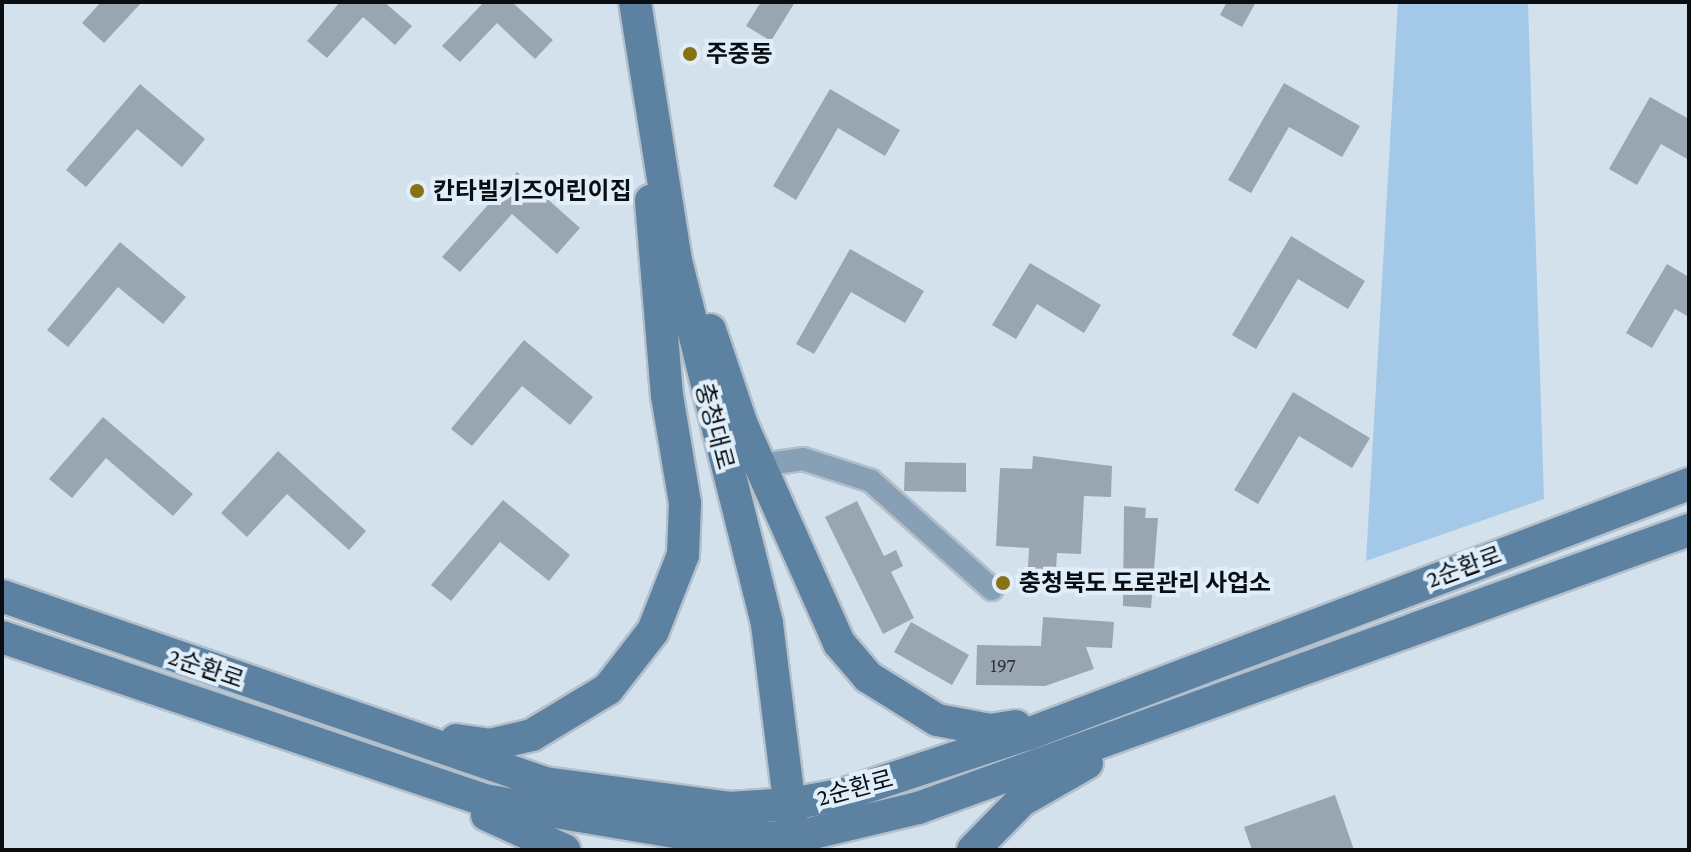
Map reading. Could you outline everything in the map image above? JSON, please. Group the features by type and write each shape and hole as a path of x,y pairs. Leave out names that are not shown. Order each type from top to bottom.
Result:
{"street":[{"name":"충청대로","path":"635,2 652,110 708,406 767,624 791,804 792,844"},
{"path":"652,110 715,347 761,465 839,643 868,677 937,720 990,730 1075,716"},
{"path":"382,729 490,745 532,735 608,689 653,631 683,555 685,503 650,246 652,110"},
{"path":"761,465 803,459 871,481 992,589"},
{"name":"2순환로","path":"2,596 545,783 729,808 791,804 845,794 1075,716 1689,484"},
{"name":"2순환로","path":"2,637 456,791 597,823 792,844 918,808 1689,530"},
{"path":"973,850 1021,801 1166,720"},
{"path":"456,791 485,815 564,850"}],"shaded area":[{"path":"1398,2 1528,2 1544,499 1366,561"}],"building":[{"path":"101,2 142,2 104,43 82,23"},
{"path":"340,2 384,2 412,26 395,45 363,17 327,58 307,41"},
{"path":"484,2 512,2 553,40 535,59 497,23 460,62 442,46"},
{"path":"761,2 795,2 771,41 746,26"},
{"path":"1227,2 1256,2 1242,27 1220,15"},
{"path":"1284,83 1360,126 1342,157 1289,127 1251,193 1228,180"},
{"path":"140,84 205,139 182,167 137,129 86,187 66,170"},
{"path":"830,89 900,130 885,156 838,128 796,200 773,186"},
{"path":"1650,97 1689,119 1689,160 1661,144 1637,185 1609,169"},
{"path":"517,172 580,228 557,254 512,214 460,272 442,257"},
{"path":"1291,236 1365,281 1348,309 1298,279 1256,349 1232,335"},
{"path":"120,242 186,297 163,324 118,287 68,347 47,330"},
{"path":"850,249 924,291 905,323 851,292 814,354 796,344"},
{"path":"1030,263 1101,305 1084,333 1037,304 1016,339 992,325"},
{"path":"1667,264 1689,277 1689,317 1675,309 1652,348 1626,333"},
{"path":"524,340 593,397 570,425 522,386 472,446 451,429"},
{"path":"1293,392 1370,438 1352,468 1299,436 1258,504 1234,490"},
{"path":"103,417 193,494 173,516 106,458 72,498 49,479"},
{"path":"278,451 366,531 349,550 287,494 247,537 221,513"},
{"path":"1033,456 1112,466 1111,497 1084,496 1081,554 1057,553 1055,586 1027,585 1029,548 996,546 1000,468 1032,469"},
{"path":"905,462 966,463 966,492 904,491"},
{"path":"503,500 570,555 549,581 500,542 451,601 431,585"},
{"path":"857,501 884,556 896,550 903,566 891,572 914,618 883,634 825,517"},
{"path":"1124,506 1146,508 1145,518 1158,518 1151,608 1123,606"},
{"path":"1043,617 1114,622 1112,648 1086,647 1094,669 1045,686 976,685 977,645 1041,646"},
{"path":"911,622 969,655 952,685 894,652"},
{"path":"1335,795 1354,850 1252,850 1244,827"}],"place":[{"name":"주중동","path":"690,54"},
{"name":"칸타빌키즈어린이집","path":"417,191"},
{"name":"충청북도 도로관리 사업소","path":"1003,583"}]}
